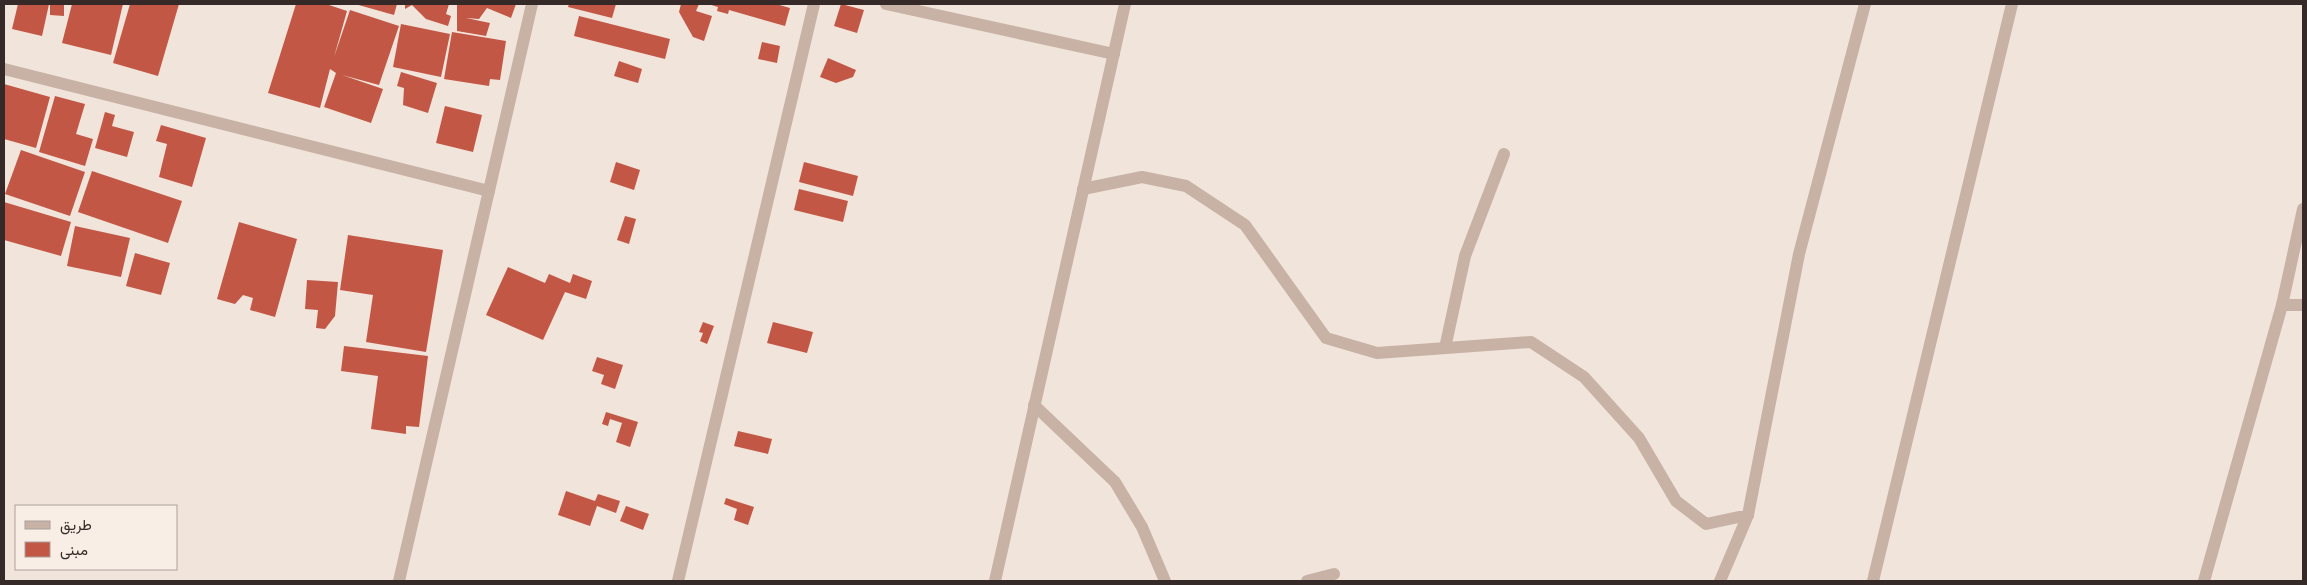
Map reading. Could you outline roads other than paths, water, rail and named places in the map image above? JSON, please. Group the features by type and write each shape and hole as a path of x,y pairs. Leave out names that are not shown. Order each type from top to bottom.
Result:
{"street":[{"path":"399,581 532,4"},
{"path":"678,581 814,4"},
{"path":"886,4 1114,54"},
{"path":"995,581 1125,4"},
{"path":"1720,581 1748,515 1799,254 1865,4"},
{"path":"1873,581 2012,4"},
{"path":"4,69 489,191"},
{"path":"1445,348 1465,256 1504,154"},
{"path":"1083,189 1142,177 1186,186 1245,225 1326,338 1378,353 1531,342 1584,377 1639,438 1676,501 1706,524 1748,515"},
{"path":"2204,581 2282,305 2303,209"},
{"path":"2282,305 2303,305"},
{"path":"1034,405 1115,482 1142,527 1165,581"},
{"path":"1307,581 1334,574"}]}
